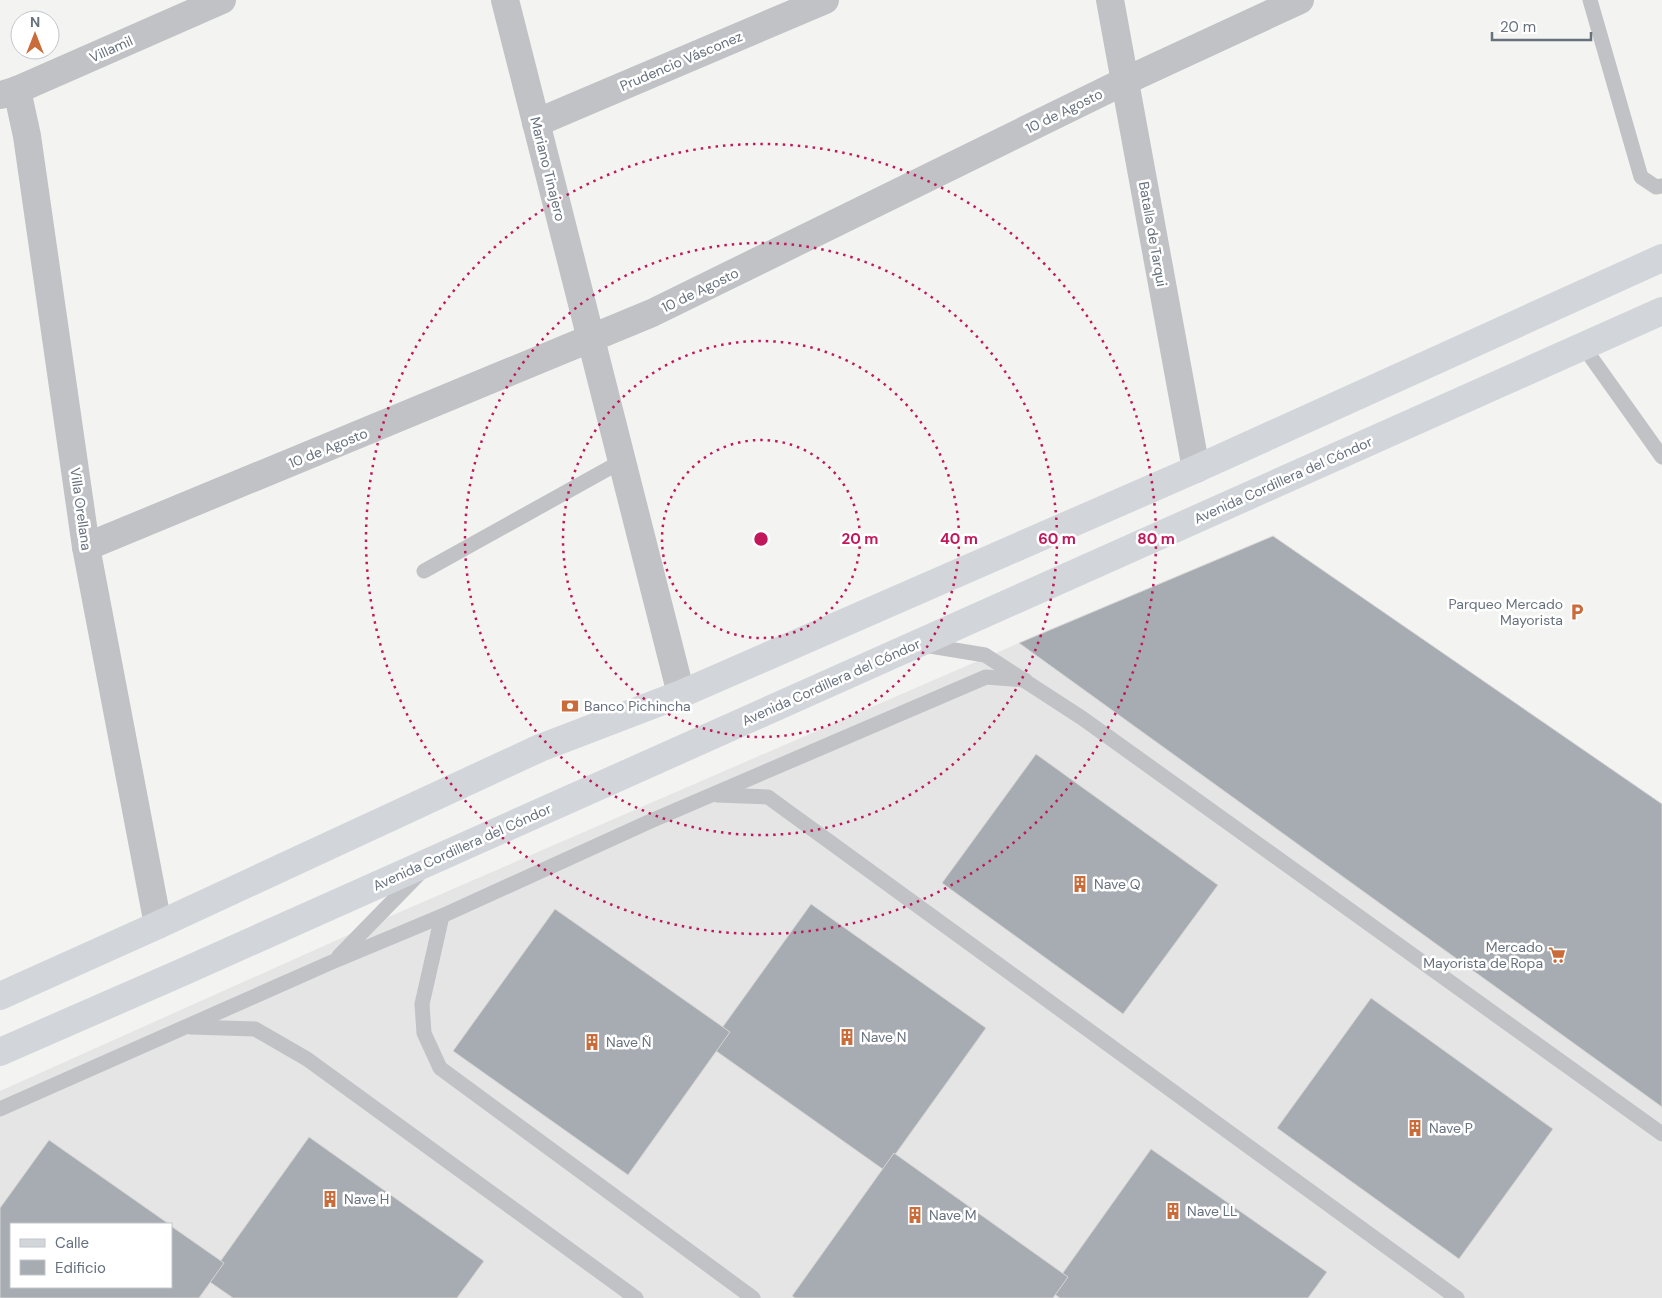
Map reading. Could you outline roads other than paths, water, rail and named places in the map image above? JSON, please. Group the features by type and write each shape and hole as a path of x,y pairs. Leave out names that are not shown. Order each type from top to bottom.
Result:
{"street":[{"name":"Villamil","path":"9,93 222,0"},
{"name":"Mariano Tinajero","path":"505,0 681,694"},
{"name":"Prudencio Vásconez","path":"536,123 825,0"},
{"name":"Batalla de Tarqui","path":"1110,0 1196,468"},
{"name":"10 de Agosto","path":"86,547 652,313 1126,81 1300,0"},
{"name":"Villa Orellana","path":"9,93 27,136 86,547 158,925"},
{"path":"0,996 540,748 681,694 1196,468 1662,258"},
{"name":"Avenida Cordillera del Cóndor","path":"0,1052 185,972 1662,311"}],"lane":[{"path":"1590,0 1641,177 1656,187 1662,186"},
{"path":"1583,346 1662,457"},
{"path":"424,571 622,461"},
{"path":"917,644 985,655 1025,680 1090,724 1662,1134"},
{"path":"0,1109 332,962 442,916 713,794 986,677 1025,680"},
{"path":"713,794 768,797 1457,1298"},
{"path":"332,962 433,860"},
{"path":"442,916 422,1004 424,1033 440,1068 753,1298"},
{"path":"187,1027 255,1029 306,1059 636,1298"}],"place":[{"name":"Parqueo Mercado Mayorista","path":"1577,612"},
{"name":"Banco Pichincha","path":"570,706"},
{"name":"Nave Q","path":"1080,884"},
{"name":"Mercado Mayorista de Ropa","path":"1557,955"},
{"name":"Nave N","path":"847,1037"},
{"name":"Nave Ñ","path":"592,1042"},
{"name":"Nave P","path":"1415,1128"},
{"name":"Nave H","path":"330,1199"},
{"name":"Nave LL","path":"1173,1211"},
{"name":"Nave M","path":"915,1215"}]}
